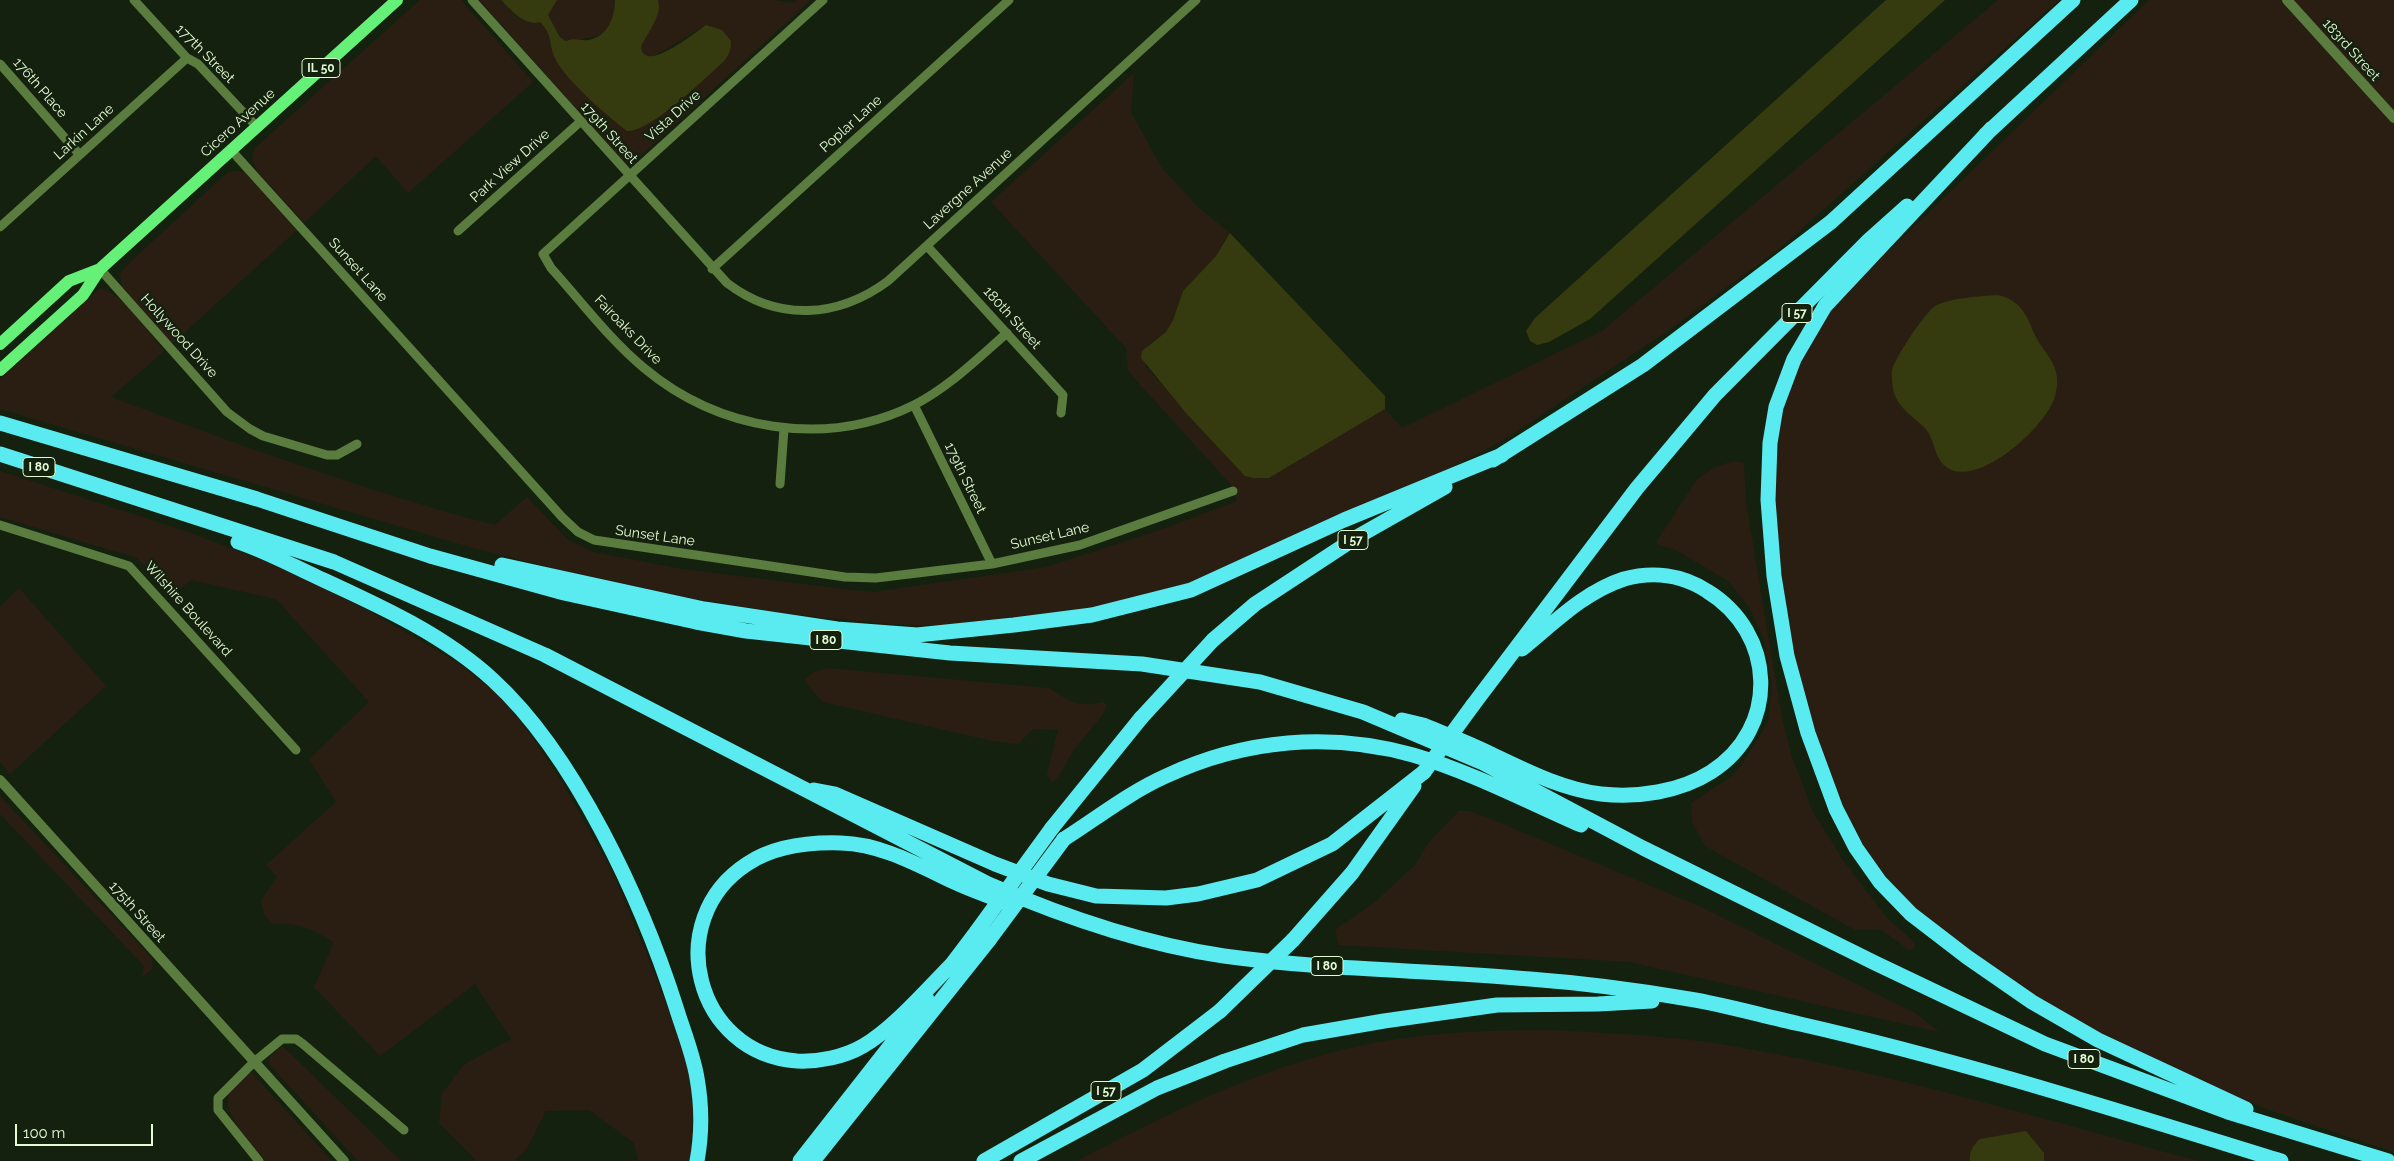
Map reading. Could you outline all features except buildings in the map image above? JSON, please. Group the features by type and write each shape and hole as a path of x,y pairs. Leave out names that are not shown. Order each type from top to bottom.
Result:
{"highway":[{"name":"I 57","path":"800,1161 857,1091 954,962 983,936 1052,828 1142,718 1213,640 1255,604 1358,537 1502,455 1643,365 1831,222 2072,0"},
{"name":"I 57","path":"984,1161 1143,1070 1220,1011 1293,940 1352,873 1393,805 1424,772 1637,488 1716,395 1869,240 2131,0"},
{"path":"1992,128 1825,306 1794,359 1776,406 1770,444 1768,500 1774,576 1787,656 1808,733 1836,809 1856,848 1880,882 1911,914 1966,957 2032,1002 2098,1040 2302,1134"},
{"name":"I 80","path":"0,423 257,499 430,556 564,593 746,631 950,653 1142,664 1260,682 1363,712 1481,762 1643,848 1875,964 2045,1044 2228,1112 2388,1161"},
{"name":"I 80","path":"0,454 334,562 545,655 793,785 988,884 1034,904 1104,929 1223,956 1376,970 1531,979 1690,999 1890,1044 2026,1082 2281,1161"},
{"path":"430,556 463,554 617,592 761,619 837,629 917,635 1092,615 1191,590 1344,520 1502,455"},
{"path":"78,480 190,526 250,546 367,601 447,645 493,680 514,701 544,739 581,797 614,858 651,937 668,981 697,1076 701,1116 698,1161"},
{"path":"1363,712 1423,725 1565,787 1603,794 1639,794 1658,792 1694,781 1721,765 1740,745 1753,723 1762,687 1757,652 1749,634 1730,608 1717,597 1690,582 1658,575 1630,578 1581,600 1504,664"},
{"path":"813,1161 983,936 1064,839 1141,789 1193,764 1240,749 1305,741 1352,743 1414,755 1452,768 1607,837 1643,848"},
{"path":"793,785 835,794 995,864 1048,884 1096,896 1127,898 1166,898 1198,894 1257,880 1332,844 1393,805"},
{"path":"954,962 881,1032 862,1046 842,1055 804,1061 770,1056 738,1039 728,1030 715,1014 707,999 701,981 698,947 699,933 710,904 725,882 735,873 769,853 811,843 842,843 877,848 1060,924 1104,929"},
{"path":"1021,1161 1157,1088 1225,1061 1303,1035 1497,1004 1598,1004 1690,999"}],"main road":[{"name":"Cicero Avenue","path":"0,370 83,295 100,269 397,0"},
{"name":"Cicero Avenue","path":"0,344 69,281 100,269"}],"street":[{"name":"177th Street","path":"134,0 187,58 198,64 257,127"},
{"name":"179th Street","path":"472,0 628,176 712,269 727,283"},
{"name":"Vista Drive","path":"543,254 823,0"},
{"name":"Poplar Lane","path":"712,269 1009,0"},
{"name":"Lavergne Avenue","path":"727,283 745,296 768,306 802,311 839,306 872,292 927,246 1196,0"},
{"name":"183rd Street","path":"2287,0 2394,118"},
{"name":"Larkin Lane","path":"0,227 187,58"},
{"name":"176th Place","path":"0,64 79,154"},
{"name":"Park View Drive","path":"458,231 580,122"},
{"name":"Sunset Lane","path":"231,150 562,517 585,536 602,542 845,577 876,578 992,564 1080,545 1233,491"},
{"name":"180th Street","path":"927,246 1063,395 1061,414"},
{"name":"Fairoaks Drive","path":"543,254 551,268 629,354 668,386 705,408 728,416 784,429 841,427 874,420 914,405 960,375 1006,333"},
{"name":"Hollywood Drive","path":"100,269 238,421 264,436 327,455 337,455 358,444"},
{"name":"179th Street","path":"914,405 992,564"},
{"path":"780,484 784,429"},
{"name":"Wilshire Boulevard","path":"0,525 129,566 296,750"},
{"name":"175th Street","path":"0,780 344,1161"},
{"path":"259,1161 218,1110 218,1098 254,1062 282,1038 296,1040 404,1130"}],"shaded area":[{"path":"420,0 461,0 533,82 408,193 376,156 304,223 256,170 252,157 255,148"},
{"path":"479,0 501,0 517,17 540,22 546,27 568,75 613,121 634,131 665,112 721,64 706,25 654,56 647,56 642,52 641,47 659,5 658,0 775,0 792,3 797,0 811,0 635,161 627,165"},
{"path":"501,0 557,0 548,15 560,37 566,41 572,39 589,40 596,38 606,30 614,13 615,0 658,0 658,12 654,24 641,47 645,55 653,56 666,52 706,25 722,30 731,41 731,48 728,56 721,64 676,104 648,124 627,131 588,98 569,78 556,60 549,36 540,22 534,23 524,20"},
{"path":"557,0 615,0 611,22 607,29 592,37 563,40 548,15"},
{"path":"1886,0 1945,0 1590,319 1549,342 1537,345 1530,341 1526,331 1535,318"},
{"path":"1998,0 2059,0 1780,248 1669,330 1508,437 1472,457 1360,510 1188,585 1083,612 944,626 887,624 781,613 679,596 565,571 473,548 0,409 0,380 100,288 110,292 128,306 164,351 111,397 301,466 446,512 495,525 527,497 567,539 593,552 682,569 852,590 874,592 1046,567 1163,529 1237,501 1231,485 1128,371 1126,348 991,202 1134,73 1131,113 1162,168 1199,208 1230,233 1216,256 1183,291 1173,320 1166,332 1149,345 1146,367 1245,475 1269,478 1385,409 1402,428 1602,331"},
{"path":"2149,0 2394,0 2394,1152 2272,1111 2209,1086 2090,1030 1995,970 1909,904 1874,864 1848,816 1824,760 1803,701 1790,636 1778,544 1774,470 1781,421 1793,378 1806,349 1830,311 1862,277"},
{"path":"228,172 245,172 297,230 172,344 122,286 120,275 126,266"},
{"path":"1230,233 1385,396 1385,409 1269,478 1245,476 1186,413 1141,358 1142,351 1166,332 1173,320 1183,291 1216,256"},
{"path":"1998,295 2011,300 2021,308 2028,319 2037,339 2055,368 2057,385 2055,396 2050,408 2040,422 2010,450 1994,462 1977,469 1961,472 1948,468 1943,464 1928,432 1899,403 1894,393 1892,371 1910,337 1935,306 1957,299"},
{"path":"1733,461 1744,463 1746,501 1782,718 1792,757 1813,812 1843,860 1887,918 1912,940 1915,945 1914,949 1909,950 1882,930 1855,930 1705,846 1692,822 1691,803 1731,777 1768,723 1772,686 1763,637 1749,607 1727,580 1674,549 1658,545 1657,541 1697,479 1714,468"},
{"path":"0,471 188,532 275,565 366,609 457,662 497,693 531,735 562,782 612,871 649,959 672,1020 689,1073 693,1109 691,1161 638,1161 634,1143 589,1110 546,1111 527,1149 514,1161 477,1161 439,1123 442,1094 463,1065 511,1039 475,984 380,1056 314,987 334,942 298,925 273,924 265,916 261,901 277,877 266,865 336,802 309,759 369,702 276,599 191,580 173,595 137,558 0,517"},
{"path":"19,588 106,686 10,774 0,762 0,607"},
{"path":"827,668 1049,688 1063,697 1081,704 1104,702 1107,706 1053,782 1047,775 1058,730 1033,729 1018,744 992,741 823,702 809,687 805,679 814,672"},
{"path":"0,796 151,957 153,969 142,977 144,966 0,814"},
{"path":"1459,811 1469,811 1486,817 1699,906 1917,1014 1939,1032 1629,962 1339,945 1335,930 1375,902 1415,865 1429,842"},
{"path":"1550,1030 1677,1038 1720,1044 1841,1067 1960,1096 2198,1161 1077,1161 1190,1105 1269,1072 1309,1059 1350,1048 1411,1037 1470,1032"},
{"path":"282,1046 401,1161 358,1161 270,1065 269,1058"},
{"path":"251,1072 332,1161 266,1161 238,1128 228,1103 229,1092 236,1081"},
{"path":"2026,1131 2044,1153 2044,1161 1970,1161 1972,1149 1980,1139"}]}
